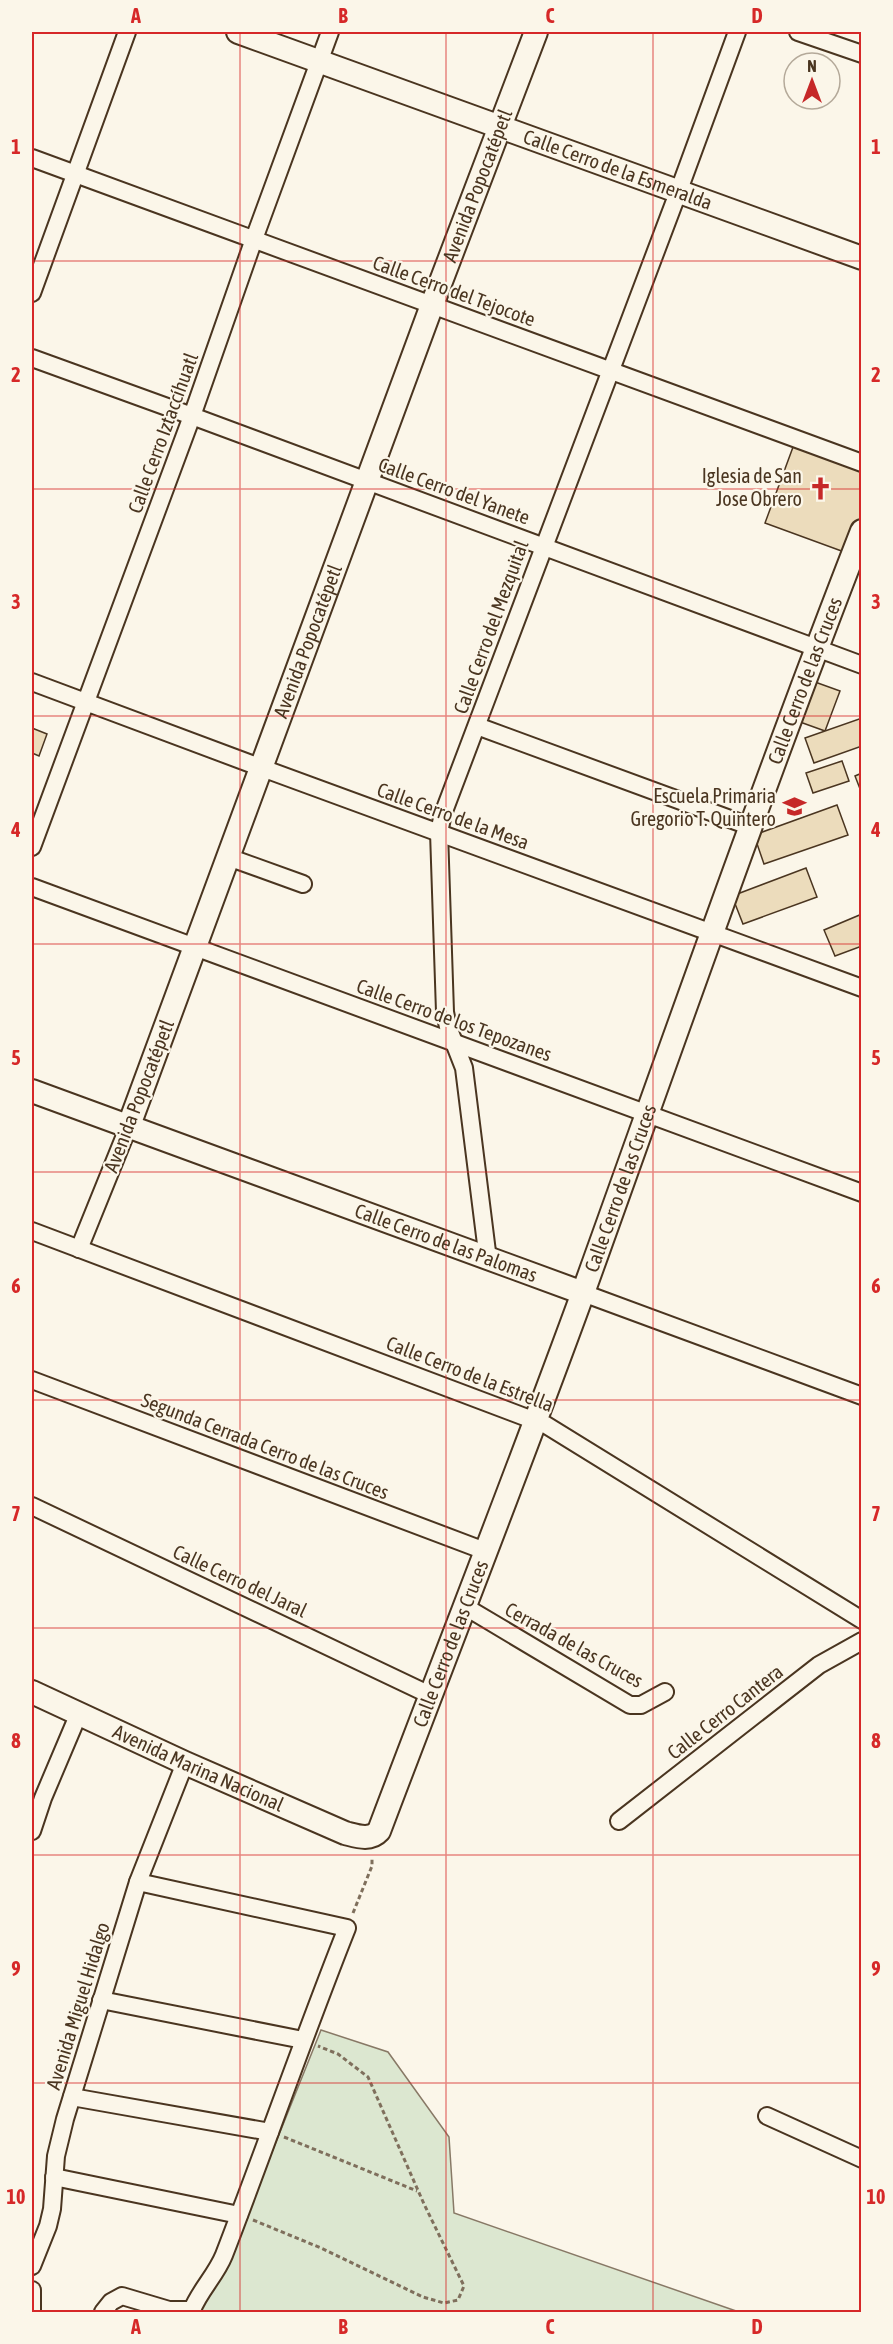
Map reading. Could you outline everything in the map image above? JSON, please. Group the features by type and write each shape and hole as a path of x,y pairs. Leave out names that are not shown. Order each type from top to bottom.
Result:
{"street":[{"path":"32,293 127,32"},
{"name":"Calle Cerro de la Esmeralda","path":"238,32 498,128 679,190 861,258"},
{"name":"Calle Cerro Iztaccíhuatl","path":"32,847 192,416 330,32"},
{"name":"Avenida Popocatépetl","path":"79,1249 128,1128 196,948 432,305 536,32"},
{"name":"Calle Cerro del Mezquital","path":"488,1260 464,1068 453,1042 445,1011 439,832 443,814 737,32"},
{"path":"798,32 861,54"},
{"name":"Calle Cerro del Tejocote","path":"32,158 861,463"},
{"name":"Calle Cerro del Yanete","path":"32,358 861,665"},
{"name":"Calle Cerro de las Cruces","path":"368,1837 375,1836 380,1831 583,1293 646,1113 713,934 749,826 861,531"},
{"name":"Calle Cerro de la Mesa","path":"32,681 261,768 861,988"},
{"path":"477,726 749,826"},
{"path":"228,857 303,884"},
{"name":"Calle Cerro de los Tepozanes","path":"32,887 861,1193"},
{"name":"Calle Cerro de las Palomas","path":"32,1091 861,1396"},
{"name":"Calle Cerro de la Estrella","path":"32,1231 535,1420 560,1433 861,1620"},
{"name":"Segunda Cerrada Cerro de las Cruces","path":"32,1380 485,1551"},
{"name":"Calle Cerro del Jaral","path":"32,1506 430,1695"},
{"name":"Cerrada de las Cruces","path":"464,1606 630,1705 636,1706 664,1692"},
{"name":"Calle Cerro Cantera","path":"618,1821 819,1665 861,1641"},
{"name":"Avenida Marina Nacional","path":"32,1692 184,1763 345,1833 368,1837"},
{"path":"32,1831 37,1796 79,1713"},
{"name":"Avenida Miguel Hidalgo","path":"33,2254 48,2226 52,2209 56,2156 101,2000 138,1882 184,1763"},
{"path":"103,2313 111,2302 122,2296 169,2310 192,2310 196,2300 221,2264 303,2040 347,1928 138,1882"},
{"path":"101,2000 303,2040"},
{"path":"72,2097 270,2132"},
{"path":"767,2115 861,2159"},
{"path":"54,2177 240,2215"},
{"path":"32,2290 32,2313"}],"path":[{"path":"347,1928 372,1866 372,1851 368,1837"},
{"path":"240,2215 321,2248 423,2297 444,2303 451,2302 458,2300 464,2286 418,2192 368,2077 338,2054 303,2040"},
{"path":"270,2132 418,2192"}],"green space":[{"path":"321,2030 388,2052 449,2137 454,2213 739,2312 197,2312 241,2229"}],"building":[{"name":"Iglesia de San Jose Obrero","path":"796,439 862,463 862,514 847,553 765,523"},
{"path":"815,682 840,691 825,731 800,722"},
{"path":"862,718 862,746 814,763 805,738"},
{"path":"32,728 47,734 39,756 32,753"},
{"path":"842,761 849,781 813,793 806,773"},
{"path":"862,773 862,794 855,776"},
{"path":"837,805 848,835 764,864 754,835"},
{"path":"806,868 817,897 743,924 732,896"},
{"path":"862,914 862,946 835,956 824,930"}],"place":[{"name":"Iglesia de San Jose Obrero","path":"820,488"},
{"name":"Escuela Primaria Gregorio T. Quintero","path":"794,807"}]}
